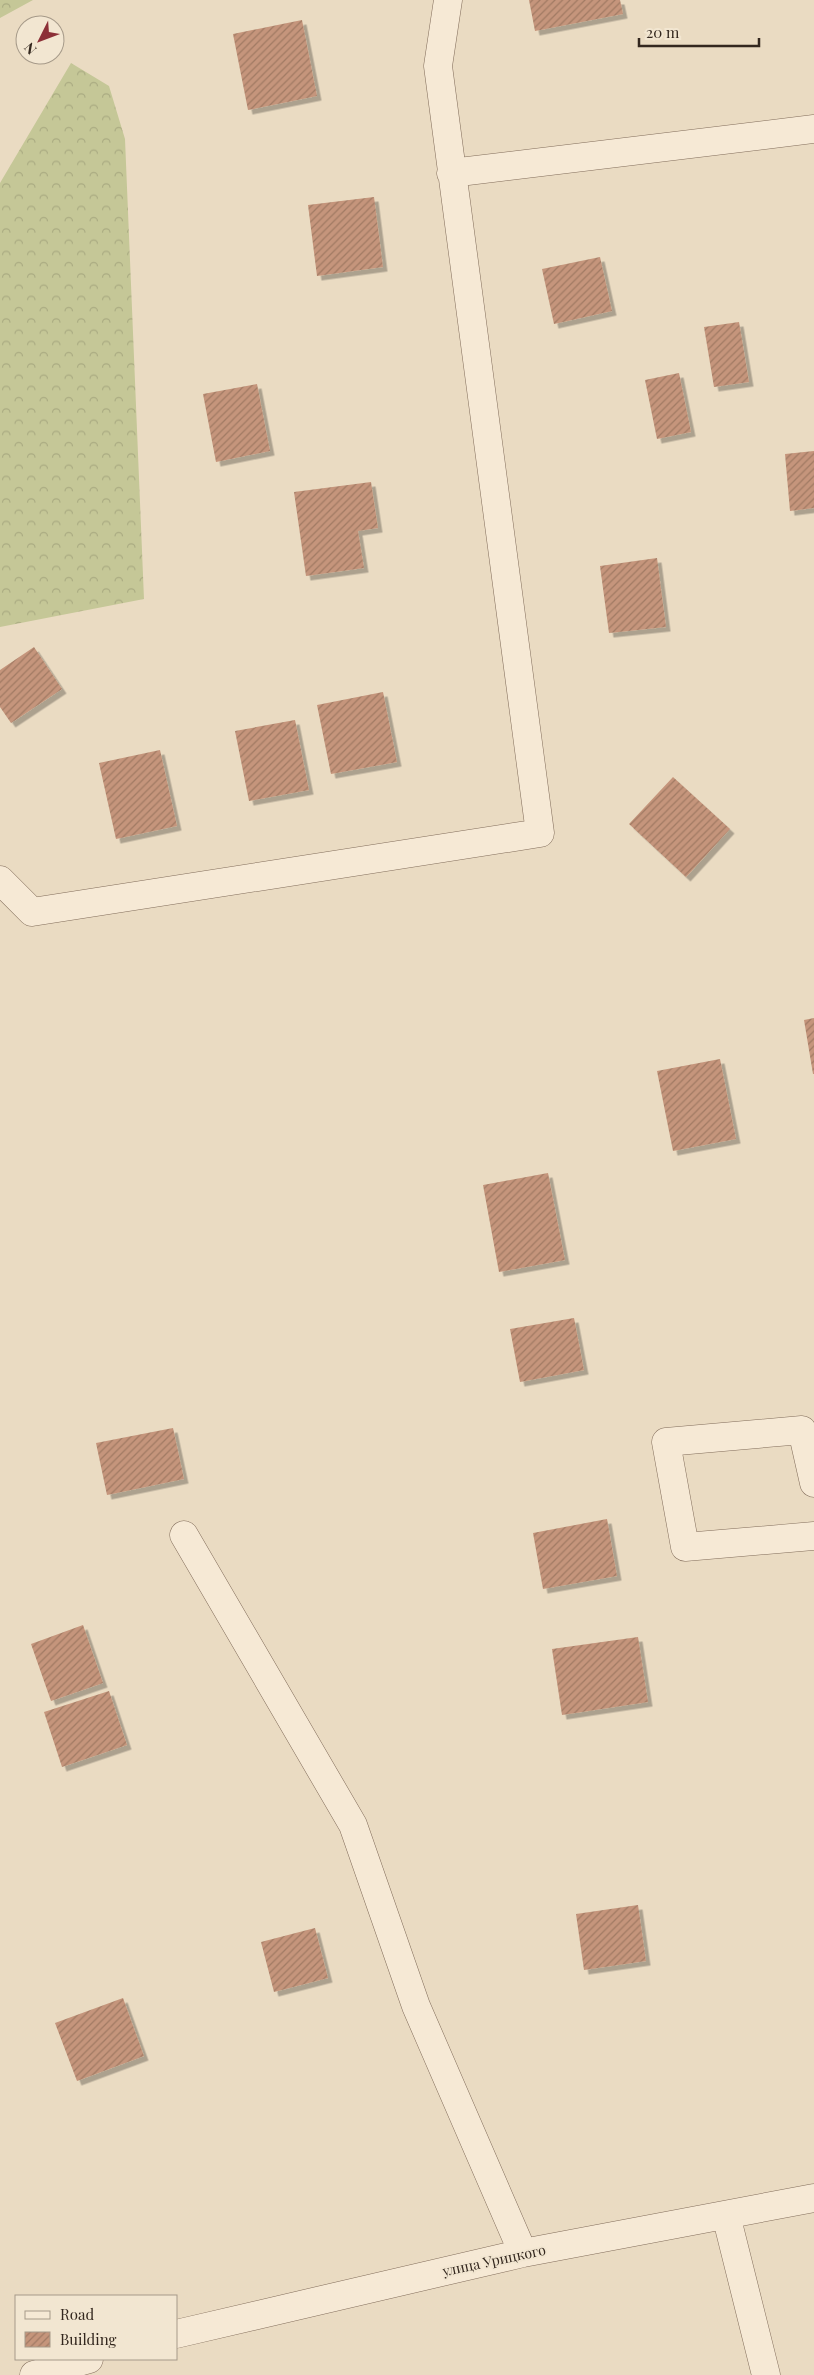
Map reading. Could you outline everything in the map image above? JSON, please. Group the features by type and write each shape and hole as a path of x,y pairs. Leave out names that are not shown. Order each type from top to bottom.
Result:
{"street":[{"path":"0,880 32,912 540,833 438,66 442,2"},
{"path":"451,174 814,129"},
{"path":"814,1483 802,1430 666,1442 685,1547 814,1536"},
{"path":"184,1535 353,1825 416,2006 523,2253"},
{"name":"улица Урицкого","path":"178,2334 523,2253 814,2198"},
{"path":"726,2215 766,2375"},
{"path":"34,2375 86,2360"}],"green space":[{"path":"0,0 33,0 0,18"},
{"path":"71,63 109,86 125,139 144,599 0,627 0,183"}],"building":[{"path":"529,0 620,0 623,14 535,31"},
{"path":"302,20 317,96 248,110 233,34"},
{"path":"374,197 383,267 317,276 308,205"},
{"path":"600,257 612,311 554,324 542,269"},
{"path":"739,322 749,382 714,387 704,327"},
{"path":"679,373 691,432 657,439 645,380"},
{"path":"257,384 270,451 216,462 203,394"},
{"path":"814,451 814,508 790,511 785,454"},
{"path":"371,482 378,528 358,531 364,568 306,576 294,492"},
{"path":"657,558 666,627 609,633 600,566"},
{"path":"34,647 62,689 11,723 0,707 0,670"},
{"path":"383,692 397,762 331,774 317,705"},
{"path":"295,720 309,790 249,801 235,731"},
{"path":"160,750 177,826 116,839 99,763"},
{"path":"673,777 730,829 686,877 629,824"},
{"path":"814,1018 814,1074 813,1074 804,1020"},
{"path":"720,1059 736,1139 673,1151 657,1071"},
{"path":"548,1173 565,1260 499,1272 483,1185"},
{"path":"574,1318 584,1370 520,1382 510,1329"},
{"path":"173,1428 184,1479 107,1495 96,1443"},
{"path":"607,1519 617,1576 543,1589 533,1533"},
{"path":"83,1625 103,1683 51,1701 31,1644"},
{"path":"638,1637 648,1702 562,1715 552,1649"},
{"path":"109,1691 127,1745 62,1767 44,1712"},
{"path":"638,1905 646,1961 584,1970 576,1914"},
{"path":"315,1928 328,1978 274,1992 261,1942"},
{"path":"123,1998 144,2056 77,2081 55,2023"}]}
